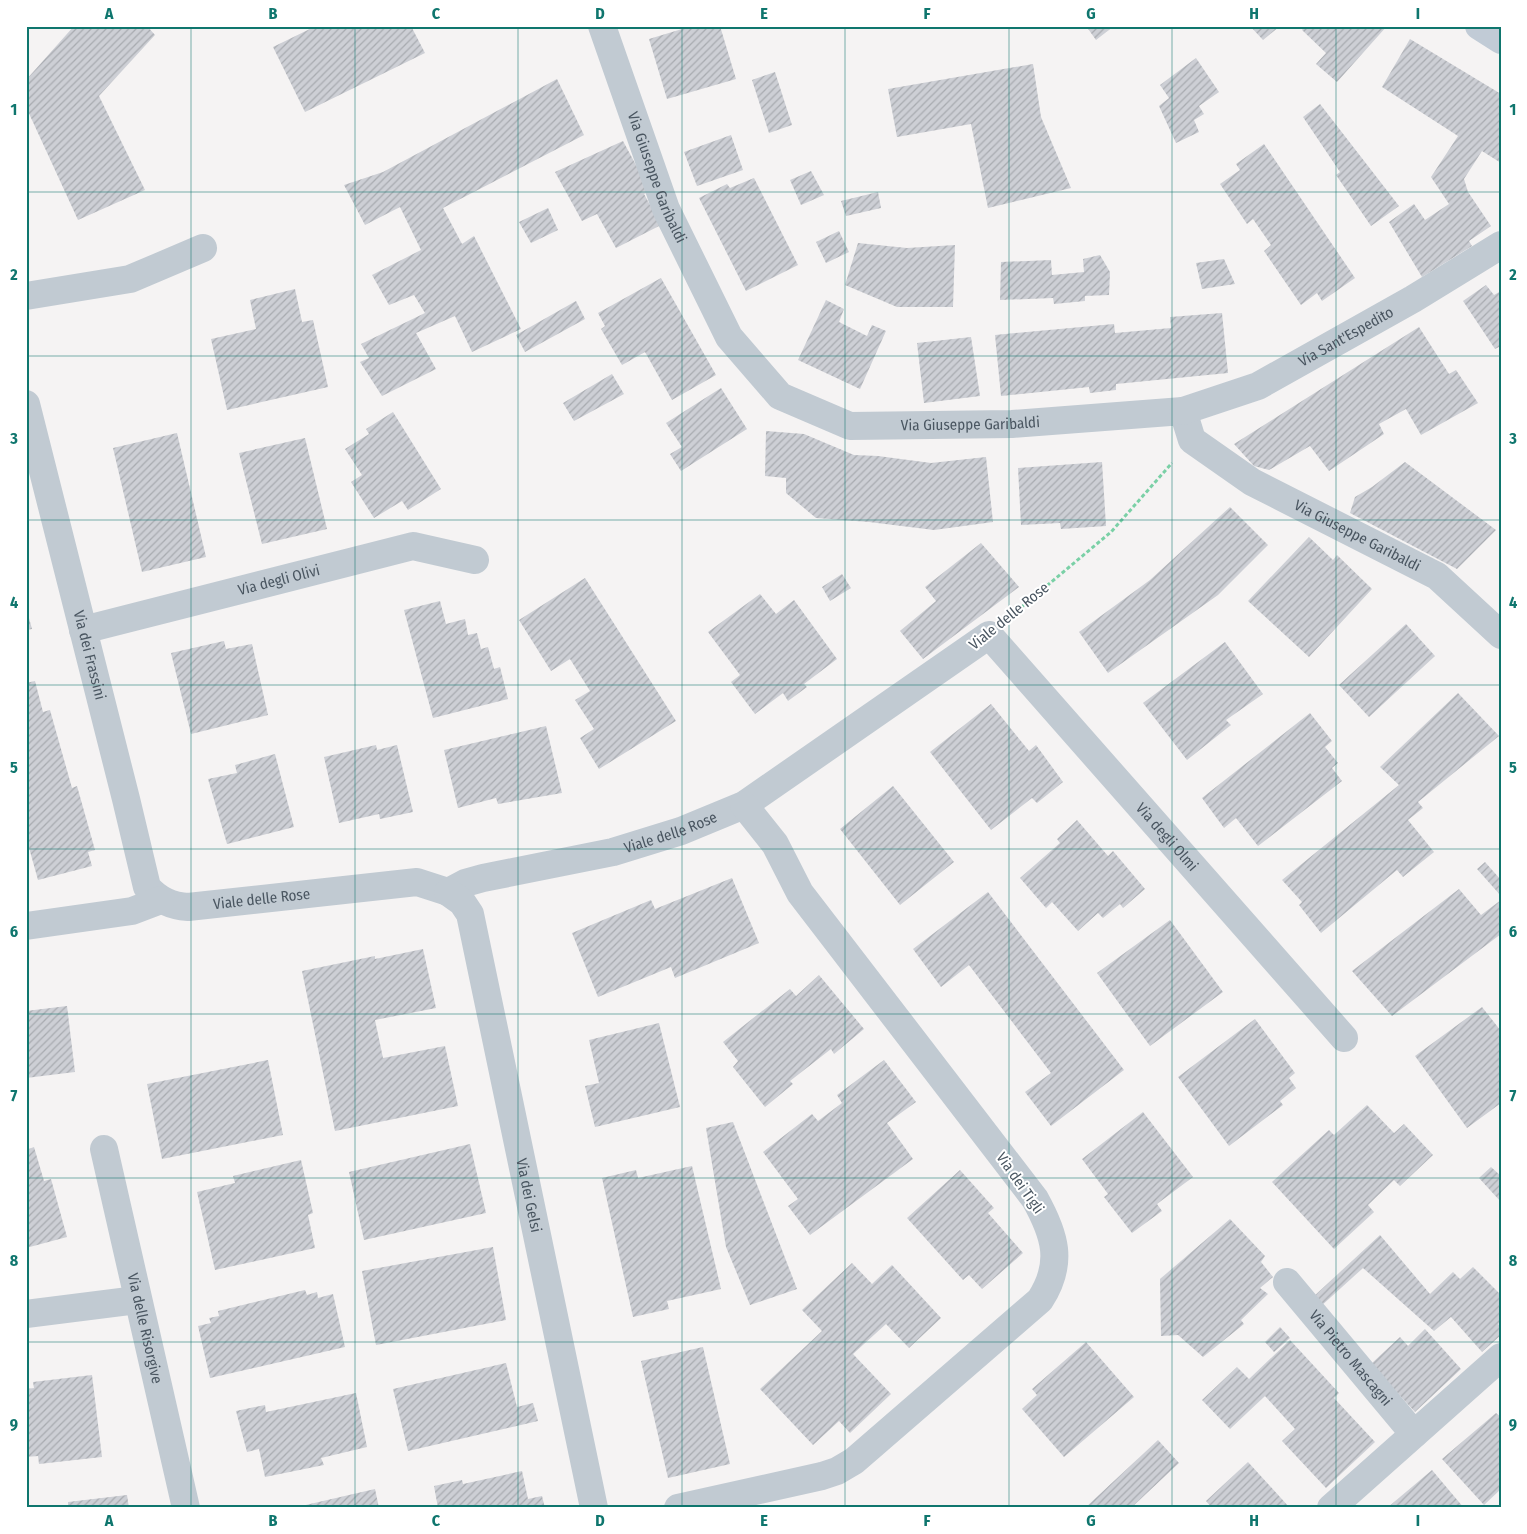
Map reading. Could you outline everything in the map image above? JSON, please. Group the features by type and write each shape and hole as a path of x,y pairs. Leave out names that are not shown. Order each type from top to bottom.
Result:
{"street":[{"name":"Via Giuseppe Garibaldi","path":"602,26 666,208 729,337 780,396 850,426 1012,424 1183,411"},
{"path":"1479,26 1501,40"},
{"name":"Via Sant'Espedito","path":"1183,411 1258,386 1413,299 1501,246"},
{"path":"26,296 130,279 203,248"},
{"name":"Via dei Frassini","path":"26,404 147,887 154,896 161,900"},
{"path":"1183,411 1192,440"},
{"name":"Via Giuseppe Garibaldi","path":"1192,440 1252,482 1437,576 1501,636"},
{"name":"Via degli Olivi","path":"83,630 412,546 475,560"},
{"name":"Viale delle Rose","path":"161,900 175,906 188,907 417,882 448,892 465,883 483,878 613,852 681,831 744,805 990,635"},
{"name":"Via degli Olmi","path":"990,635 1344,1038"},
{"name":"Via dei Tigli","path":"678,1508 822,1476 837,1471 854,1461 1040,1300 1048,1287 1052,1275 1055,1250 1048,1223 1035,1199 800,893 775,844 744,805"},
{"name":"Via dei Gelsi","path":"448,892 462,902 470,914 594,1508"},
{"path":"26,926 132,911 161,900"},
{"name":"Via delle Risorgive","path":"104,1149 186,1508"},
{"name":"Via Pietro Mascagni","path":"1287,1282 1414,1434"},
{"path":"26,1314 137,1300"},
{"path":"1331,1508 1501,1357"}],"path":[{"name":"Viale delle Rose","path":"990,635 1112,532 1192,440"}],"building":[{"path":"74,26 147,26 155,35 99,96 145,190 78,220 26,107 26,80"},
{"path":"316,26 411,26 425,53 305,112 273,47"},
{"path":"692,26 720,26 736,79 667,99 649,39"},
{"path":"1086,26 1114,26 1096,40"},
{"path":"1250,26 1280,26 1263,40"},
{"path":"1305,26 1387,26 1337,82 1316,64 1326,53 1302,30"},
{"path":"1410,39 1501,94 1501,163 1482,151 1464,179 1468,192 1491,226 1469,241 1472,246 1422,277 1389,222 1414,204 1425,220 1449,204 1431,177 1458,136 1382,87"},
{"path":"1196,58 1219,92 1199,106 1204,114 1194,120 1199,132 1176,143 1159,106 1169,98 1160,85"},
{"path":"1033,64 1041,117 1071,188 988,208 971,124 897,137 888,89"},
{"path":"775,72 792,125 769,133 752,80"},
{"path":"557,79 584,135 443,208 462,244 474,236 521,329 472,352 455,316 416,333 436,369 382,396 360,362 369,358 361,344 425,313 414,295 389,305 372,275 421,250 400,207 365,225 344,185 383,172"},
{"path":"1320,104 1399,206 1371,226 1336,175 1340,172 1303,117"},
{"path":"731,135 743,170 697,186 684,152"},
{"path":"623,141 650,191 644,194 661,225 616,248 597,214 582,221 555,172"},
{"path":"1264,144 1355,278 1322,301 1317,293 1301,305 1264,251 1271,245 1253,219 1247,224 1220,184 1240,170 1236,164"},
{"path":"811,171 824,195 801,205 790,180"},
{"path":"754,178 798,265 746,291 699,198 727,184 730,188"},
{"path":"878,192 881,208 846,216 841,201"},
{"path":"548,208 558,230 531,243 519,222"},
{"path":"839,231 849,252 826,263 816,242"},
{"path":"858,243 907,248 955,245 953,307 897,307 845,285"},
{"path":"1100,255 1110,272 1109,295 1085,296 1085,301 1054,304 1053,298 1000,300 1001,262 1051,260 1052,275 1084,272 1083,259"},
{"path":"1224,259 1235,284 1202,289 1196,263"},
{"path":"661,278 716,375 672,400 645,352 622,365 601,329 605,326 598,313"},
{"path":"1486,285 1494,295 1501,291 1501,346 1495,349 1463,301"},
{"path":"295,289 302,322 313,320 328,387 227,410 211,339 256,329 250,300"},
{"path":"826,300 844,309 839,322 867,336 872,325 886,331 860,389 798,360"},
{"path":"576,301 585,319 525,352 516,335"},
{"path":"1222,313 1228,373 1116,384 1116,390 1090,393 1089,387 1001,396 995,335 1114,324 1115,333 1171,328 1170,317"},
{"path":"1419,327 1449,374 1456,370 1478,403 1421,435 1406,409 1379,424 1384,434 1329,471 1310,446 1269,470 1254,466 1234,444"},
{"path":"971,337 980,396 924,403 917,343"},
{"path":"612,374 624,394 574,421 563,403"},
{"path":"721,388 747,429 681,471 670,454 682,447 666,423"},
{"path":"393,412 441,489 408,510 402,501 374,518 351,482 362,475 345,449 369,434 366,429"},
{"path":"766,431 804,434 854,455 931,463 986,457 993,522 934,530 816,518 786,493 786,478 765,476"},
{"path":"177,433 206,557 142,572 113,448"},
{"path":"305,438 327,529 262,544 239,453"},
{"path":"1102,462 1106,526 1061,529 1060,523 1021,525 1018,468"},
{"path":"1405,462 1496,530 1457,569 1350,513 1355,497 1372,487"},
{"path":"1230,507 1268,545 1218,595 1108,673 1079,632 1150,580"},
{"path":"1309,537 1333,560 1337,555 1372,589 1309,657 1248,601"},
{"path":"981,543 1019,587 923,659 900,631 936,601 925,587"},
{"path":"842,574 851,588 830,601 822,587"},
{"path":"585,578 676,721 599,769 580,738 594,729 575,700 590,691 570,659 551,671 519,620"},
{"path":"760,594 776,614 794,600 837,659 804,684 807,687 788,701 783,693 755,714 731,682 740,675 708,632"},
{"path":"440,601 446,624 465,619 468,635 477,633 481,649 488,647 494,669 500,667 508,699 433,718 404,610"},
{"path":"26,607 32,629 26,630"},
{"path":"1406,624 1435,656 1369,717 1339,685"},
{"path":"224,641 226,649 252,644 268,715 191,734 171,653"},
{"path":"1225,642 1263,694 1226,720 1231,725 1187,760 1143,703"},
{"path":"35,681 43,712 50,710 72,788 77,786 95,850 88,852 92,866 38,880 26,837 26,683"},
{"path":"1458,693 1499,736 1418,802 1423,808 1408,820 1434,852 1403,877 1397,870 1321,933 1299,905 1302,902 1282,880 1399,785 1380,767"},
{"path":"991,704 1029,751 1036,745 1063,782 1037,803 1032,798 991,830 930,752"},
{"path":"1310,713 1332,741 1325,747 1338,763 1332,768 1342,781 1258,846 1236,818 1224,828 1202,798"},
{"path":"546,726 562,793 498,804 496,798 458,808 444,750"},
{"path":"376,745 377,750 397,745 413,812 380,819 379,814 339,823 324,757"},
{"path":"275,754 294,827 227,844 208,779 237,773 235,765"},
{"path":"893,786 954,862 900,905 840,829"},
{"path":"1077,820 1108,856 1113,851 1145,889 1123,908 1120,904 1103,918 1098,913 1078,931 1052,902 1046,908 1020,878 1060,843 1057,839"},
{"path":"1485,862 1501,880 1501,896 1477,869"},
{"path":"732,878 759,943 675,978 671,967 598,997 572,933 651,900 655,909"},
{"path":"1459,889 1481,915 1501,900 1501,934 1392,1016 1352,971"},
{"path":"988,892 1124,1070 1051,1126 1025,1092 1051,1073 969,965 941,987 913,949"},
{"path":"1170,920 1223,992 1150,1046 1097,973"},
{"path":"423,949 436,1008 375,1020 383,1058 445,1046 458,1106 335,1131 302,971 375,956 375,959"},
{"path":"819,975 864,1029 834,1054 831,1049 790,1081 793,1084 765,1107 733,1067 738,1061 723,1042 790,989 796,996"},
{"path":"67,1006 75,1072 26,1078 26,1011"},
{"path":"1482,1007 1501,1031 1501,1103 1467,1128 1415,1056"},
{"path":"1255,1019 1295,1073 1289,1078 1296,1088 1280,1101 1283,1105 1229,1146 1178,1077"},
{"path":"659,1023 680,1107 595,1127 585,1086 599,1083 589,1040"},
{"path":"268,1060 283,1135 162,1159 147,1084"},
{"path":"884,1060 916,1102 887,1123 913,1159 810,1235 788,1206 798,1199 763,1152 812,1114 818,1121 842,1103 837,1095"},
{"path":"1367,1105 1394,1133 1404,1124 1433,1155 1400,1186 1394,1180 1368,1205 1374,1212 1334,1249 1272,1182 1329,1130 1334,1135"},
{"path":"1143,1112 1193,1177 1157,1204 1162,1211 1132,1233 1104,1197 1108,1194 1082,1159"},
{"path":"733,1122 797,1289 750,1305 726,1247 706,1128"},
{"path":"470,1144 486,1213 364,1240 349,1172"},
{"path":"34,1147 44,1181 51,1179 67,1237 26,1248 26,1150"},
{"path":"301,1160 313,1213 308,1215 315,1248 215,1270 197,1192 235,1183 233,1176"},
{"path":"692,1166 721,1289 667,1301 669,1309 633,1317 602,1178 636,1170 638,1178"},
{"path":"1491,1167 1501,1176 1501,1202 1479,1178"},
{"path":"960,1170 994,1208 988,1213 1023,1253 982,1289 969,1275 963,1280 907,1218"},
{"path":"1230,1219 1265,1256 1261,1262 1273,1277 1260,1288 1268,1294 1241,1320 1244,1324 1203,1357 1178,1335 1161,1336 1160,1279"},
{"path":"1380,1235 1430,1294 1453,1272 1460,1279 1473,1267 1501,1295 1501,1322 1498,1324 1501,1327 1501,1335 1482,1352 1451,1317 1434,1331 1363,1268 1320,1307 1312,1298"},
{"path":"493,1247 506,1320 376,1345 362,1271"},
{"path":"852,1263 872,1284 892,1265 941,1318 909,1348 886,1324 853,1354 891,1394 850,1433 839,1421 813,1445 760,1389 822,1331 802,1310"},
{"path":"305,1290 307,1295 317,1292 318,1298 333,1294 345,1347 210,1378 198,1326 211,1323 209,1318 219,1316 218,1311"},
{"path":"1280,1327 1290,1338 1274,1352 1265,1342"},
{"path":"1425,1329 1461,1369 1415,1412 1371,1364 1400,1337 1408,1346"},
{"path":"1290,1340 1339,1393 1334,1398 1375,1442 1326,1488 1282,1441 1295,1429 1265,1396 1230,1429 1202,1400 1237,1367 1249,1379"},
{"path":"1086,1342 1134,1397 1064,1457 1022,1409 1037,1395 1032,1389"},
{"path":"703,1347 730,1464 668,1478 641,1361"},
{"path":"506,1363 517,1407 533,1403 538,1421 408,1451 393,1389"},
{"path":"92,1375 102,1457 39,1464 38,1456 26,1457 26,1389 34,1388 33,1382"},
{"path":"356,1393 367,1447 321,1458 324,1465 265,1477 259,1449 247,1452 236,1411 265,1405 266,1412"},
{"path":"1496,1413 1501,1417 1501,1489 1484,1505 1442,1459"},
{"path":"1158,1440 1179,1463 1131,1508 1085,1508"},
{"path":"1248,1462 1290,1508 1212,1508 1206,1501"},
{"path":"1432,1470 1464,1508 1387,1508"},
{"path":"522,1471 528,1499 542,1496 545,1508 438,1508 434,1486 462,1480 463,1484"},
{"path":"375,1489 379,1508 297,1507"},
{"path":"127,1495 129,1508 68,1508 68,1502"}]}
